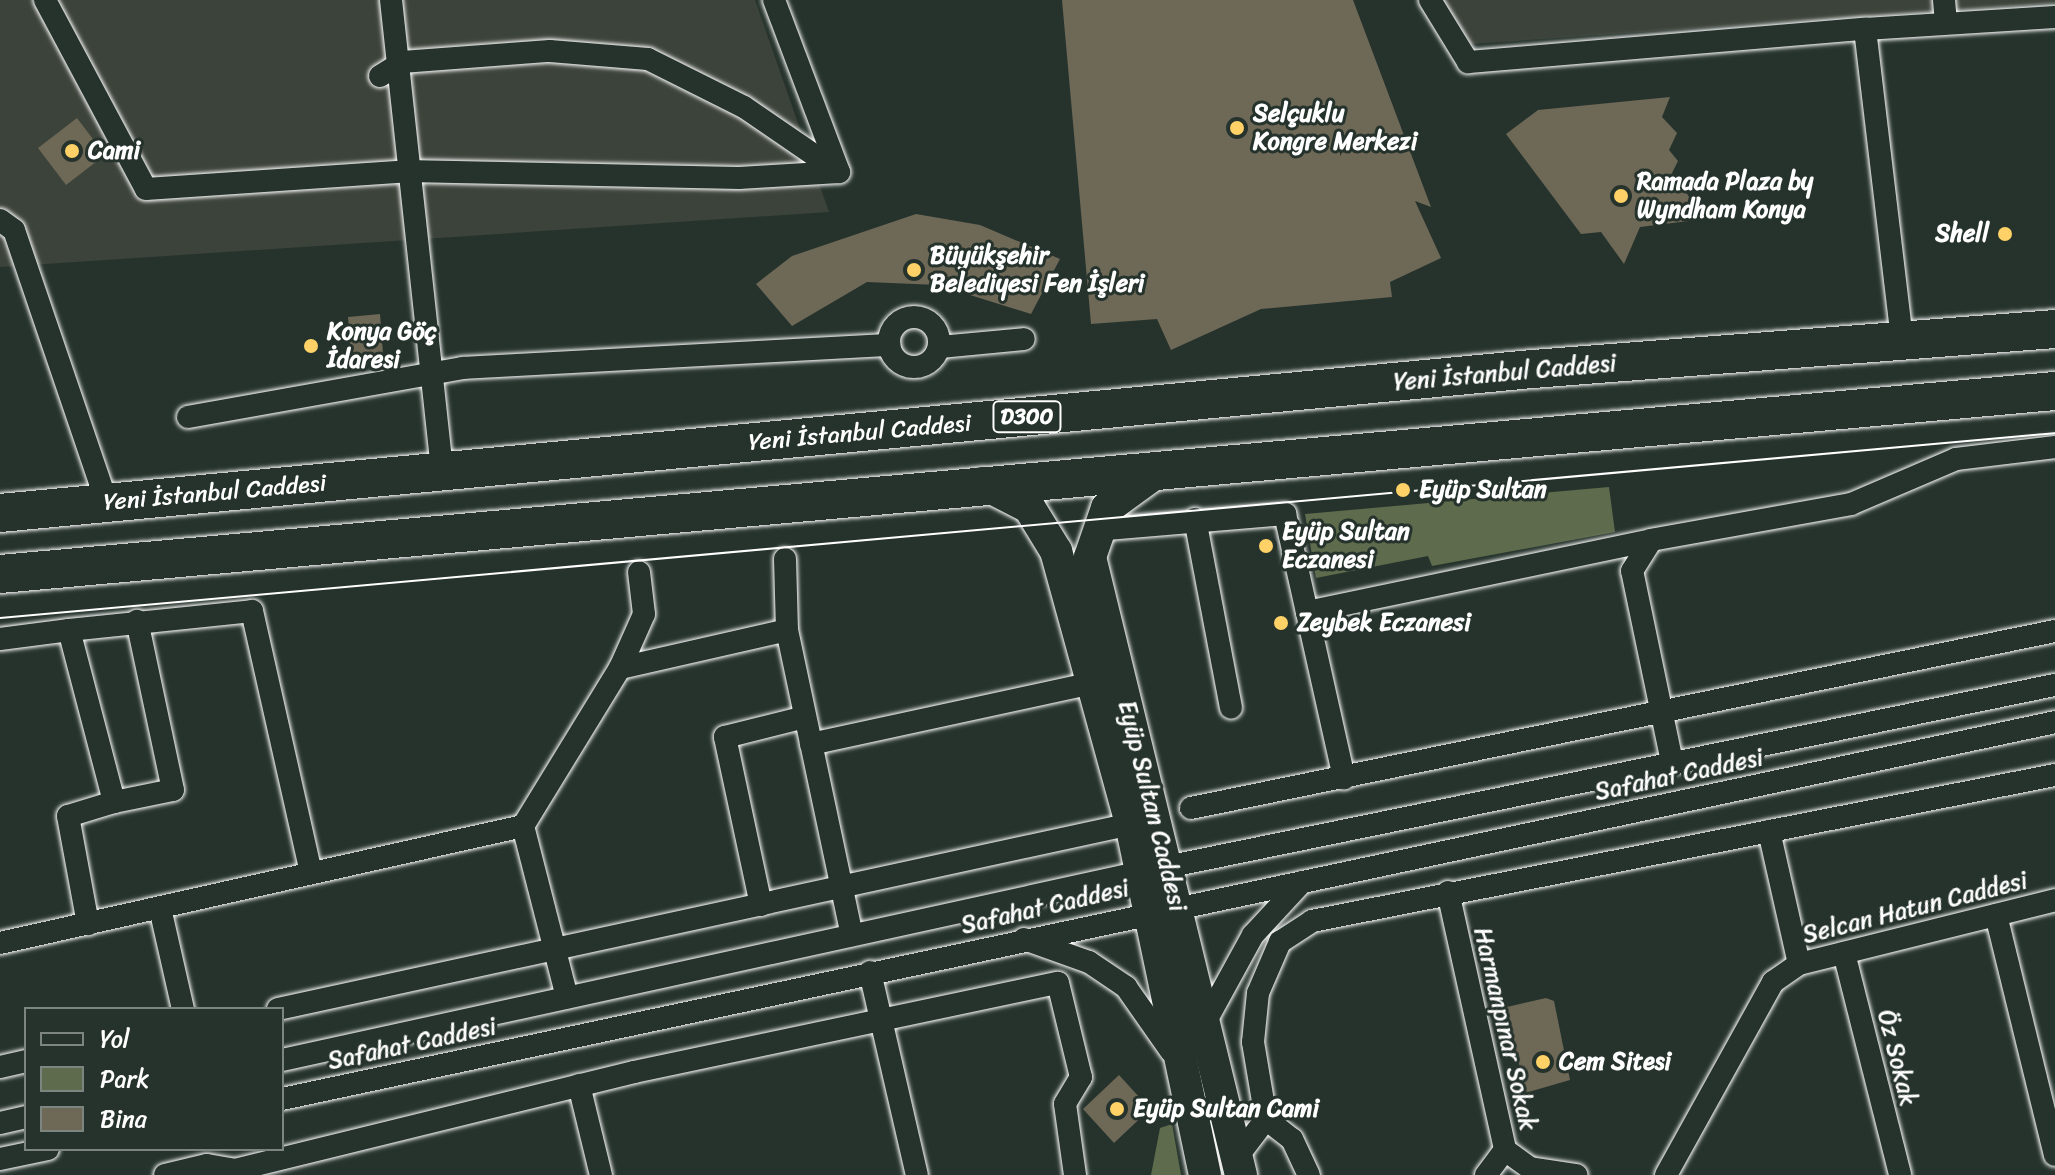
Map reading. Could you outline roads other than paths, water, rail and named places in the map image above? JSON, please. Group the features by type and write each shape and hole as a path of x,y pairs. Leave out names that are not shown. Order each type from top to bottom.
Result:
{"highway":[{"name":"Yeni İstanbul Caddesi","path":"0,513 2055,329"},
{"path":"0,574 982,483 2055,391"}],"main road":[{"name":"Eyüp Sultan Caddesi","path":"1164,468 1120,494 1095,530 1091,570 1156,869 1184,1073 1205,1175"},
{"name":"Eyüp Sultan Caddesi","path":"982,483 1019,500 1043,523 1093,683 1131,824 1156,869"},
{"name":"Eyüp Sultan Caddesi","path":"1163,908 1207,1019 1239,1166"}],"street":[{"path":"45,0 146,189 407,171 739,178 839,172"},
{"path":"391,0 402,62 407,171 442,472"},
{"path":"774,0 839,172"},
{"path":"1430,0 1468,62 1865,29 1945,10 2055,17"},
{"path":"1865,29 1902,341"},
{"path":"380,76 402,62 550,51 648,59 744,107 839,172"},
{"path":"0,220 14,230 107,503"},
{"path":"940,347 938,333 916,316 892,330 889,345 906,367 920,368 940,347 1024,339"},
{"path":"188,417 431,378 463,368 889,345"},
{"path":"1307,612 1651,540 1851,504 1956,459 2055,447"},
{"path":"1095,530 1195,519 1285,514 1344,778"},
{"path":"1195,519 1231,708"},
{"path":"1651,540 1632,571 1659,715 1672,762"},
{"path":"785,559 787,630 852,935"},
{"path":"567,997 523,826 620,668 644,614 639,572"},
{"path":"0,639 137,621 252,611 311,872"},
{"path":"88,924 68,816 114,802 173,790 137,621"},
{"path":"69,630 114,802"},
{"path":"620,668 787,630"},
{"path":"1191,808 1659,715 2055,631"},
{"path":"811,744 1093,683"},
{"name":"Safahat Caddesi","path":"284,1060 1156,869 2055,685"},
{"path":"761,905 725,737 805,717"},
{"name":"Safahat Caddesi","path":"284,1099 1163,908 1302,882 2055,722"},
{"path":"1239,1166 1266,1119 1253,1042 1258,993 1280,942 1312,921 2055,775"},
{"path":"284,1008 1131,824"},
{"path":"0,943 523,826"},
{"path":"1769,831 1799,964"},
{"path":"1207,1019 1253,935 1302,882"},
{"name":"Harmanpınar Sokak","path":"1448,892 1505,1150 1530,1168 1576,1175"},
{"name":"Selcan Hatun Caddesi","path":"1666,1175 1773,982 1799,964 2055,900"},
{"path":"160,908 183,1007"},
{"path":"1996,915 2055,1155"},
{"path":"1024,939 1089,962 1126,987 1184,1073"},
{"name":"Öz Sokak","path":"1844,953 1900,1175"},
{"path":"870,972 917,1175"},
{"path":"165,1175 207,1165 235,1173 579,1085 1058,983 1081,1077 1065,1104 1075,1175"},
{"path":"0,1067 24,1061"},
{"path":"579,1085 601,1175"},
{"path":"0,1123 24,1117"},
{"path":"1266,1119 1292,1139 1309,1175"},
{"path":"1486,1175 1505,1150"},
{"path":"0,1159 38,1151"}],"tram line":[{"path":"0,618 2055,433"}],"place":[{"name":"Selçuklu Kongre Merkezi","path":"1237,128"},
{"name":"Cami","path":"72,151"},
{"name":"Ramada Plaza by Wyndham Konya","path":"1621,196"},
{"name":"Shell","path":"2005,234"},
{"name":"Büyükşehir Belediyesi Fen İşleri","path":"914,270"},
{"name":"Konya Göç İdaresi","path":"311,346"},
{"name":"Eyüp Sultan","path":"1403,490"},
{"name":"Eyüp Sultan Eczanesi","path":"1266,546"},
{"name":"Zeybek Eczanesi","path":"1281,623"},
{"name":"Cem Sitesi","path":"1543,1062"},
{"name":"Eyüp Sultan Cami","path":"1117,1109"}]}
